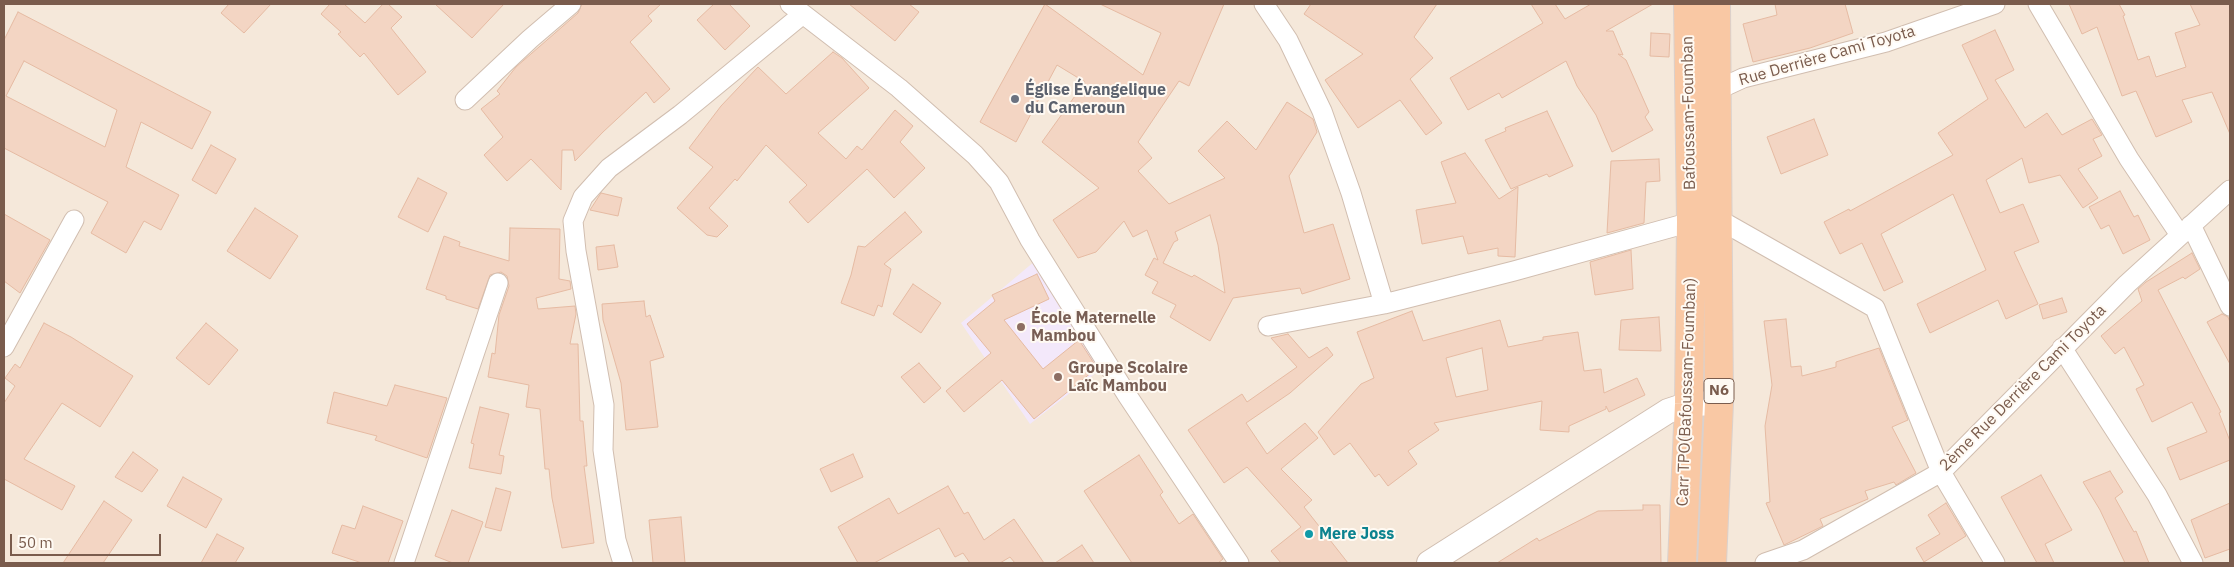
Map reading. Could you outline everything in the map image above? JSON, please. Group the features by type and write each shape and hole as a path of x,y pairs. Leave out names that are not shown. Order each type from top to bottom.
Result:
{"highway":[{"name":"Bafoussam-Foumban","path":"1688,4 1691,222"},
{"name":"Bafoussam-Foumban","path":"1716,4 1718,219"},
{"name":"Carr TPO(Bafoussam-Foumban)","path":"1712,563 1719,403 1718,219"},
{"name":"Carr TPO(Bafoussam-Foumban)","path":"1682,563 1689,404 1691,222"}],"street":[{"path":"465,100 530,38 571,4"},
{"path":"1264,4 1288,40 1322,111 1352,193 1384,304"},
{"name":"Rue Derrière Cami Toyota","path":"1717,90 1743,78 1886,42 1995,4"},
{"path":"2038,4 2129,159 2186,230 2230,306"},
{"path":"623,563 616,540 603,450 604,405 576,250 573,221 583,196 609,168 680,115 796,9 850,48 899,88 975,155 999,182 1035,248 1127,395 1239,563"},
{"name":"2ème Rue Derrière Cami Toyota","path":"1765,563 1803,550 1941,472 2062,348 2230,190"},
{"path":"1268,326 1384,304 1514,271 1691,222 1718,219 1875,308 1941,472 1995,563"},
{"path":"4,347 74,220"},
{"path":"404,563 498,283"},
{"path":"2062,348 2157,495 2193,563"},
{"path":"1429,563 1668,411 1689,404 1719,403"}],"shaded area":[{"path":"4,4 2230,4 2230,563 4,563"},
{"name":"École Maternelle Mambou","path":"1035,261 1106,365 1030,424 961,323"}],"building":[{"path":"229,4 271,4 244,33 221,13"},
{"path":"330,4 344,4 365,23 383,4 388,4 402,17 391,28 426,72 398,95 364,53 360,57 338,34 341,32 321,14"},
{"path":"435,4 504,4 472,38"},
{"path":"582,4 661,4 648,16 652,21 630,42 670,89 654,103 646,92 575,161 573,150 562,150 561,190 531,159 507,181 484,155 503,137 481,109 500,94 497,91 516,67 578,13"},
{"path":"714,4 729,4 750,26 725,50 697,20"},
{"path":"849,4 909,4 919,12 895,41"},
{"path":"1045,4 1143,75 1161,33 1100,4 1224,4 1189,86 1179,81 1138,142 1152,158 1138,171 1169,204 1225,178 1198,151 1227,121 1256,150 1287,102 1313,119 1317,132 1289,176 1304,233 1333,224 1350,279 1302,294 1300,288 1233,298 1210,341 1170,317 1176,305 1152,293 1158,282 1145,275 1154,258 1158,260 1147,230 1133,237 1124,221 1096,252 1078,258 1053,220 1099,188 1042,142 1085,82 1057,65 1016,142 980,122","holes":["1210,215 1218,245 1225,293 1194,275 1192,277 1163,263 1174,242 1178,240 1175,232"]},
{"path":"1311,4 1437,4 1414,37 1433,58 1410,79 1442,123 1426,135 1400,100 1358,128 1325,80 1363,54 1304,14"},
{"path":"1531,4 1555,4 1565,19 1591,4 1653,4 1606,31 1613,31 1623,55 1618,54 1626,60 1649,112 1645,117 1653,130 1612,152 1596,115 1577,86 1566,61 1502,98 1499,93 1468,110 1450,78 1543,23"},
{"path":"1775,4 1845,4 1853,33 1810,48 1753,62 1743,24 1777,15"},
{"path":"2069,4 2119,4 2125,15 2123,16 2138,60 2149,56 2156,77 2186,67 2175,33 2200,25 2190,4 2230,4 2230,134 2212,92 2182,100 2192,122 2156,137 2136,91 2122,96 2097,27 2082,34"},
{"path":"18,12 211,112 192,149 141,122 126,167 179,195 161,230 144,221 126,253 91,233 108,202 4,148 4,40","holes":["24,61 117,110 105,147 6,96"]},
{"path":"1995,30 2014,70 1995,80 2025,128 2047,113 2062,135 2092,119 2102,135 2093,139 2102,156 2078,169 2098,198 2083,208 2060,175 2029,183 2022,158 1986,180 2000,213 2023,204 2039,242 2014,252 2038,304 2006,319 1998,300 1930,333 1917,304 1986,270 1953,194 1881,234 1903,282 1884,291 1862,243 1840,254 1824,222 1849,209 1850,211 1953,155 1938,133 1988,99 1962,45"},
{"path":"1651,33 1670,34 1669,57 1650,56"},
{"path":"833,52 842,58 869,88 818,133 846,159 857,146 862,150 895,110 913,126 900,142 925,168 894,198 867,169 808,223 789,202 807,185 766,145 737,181 735,179 709,208 728,226 717,237 707,235 677,208 713,167 689,148 721,106 758,67 786,94"},
{"path":"1547,111 1573,166 1549,177 1547,174 1511,189 1485,140 1506,131 1505,128"},
{"path":"1814,119 1828,155 1781,174 1767,137"},
{"path":"211,145 236,159 216,194 192,180"},
{"path":"1465,153 1499,199 1518,187 1515,257 1498,256 1498,248 1468,254 1463,236 1422,244 1416,210 1456,203 1441,162"},
{"path":"1659,159 1660,181 1646,182 1644,223 1607,233 1611,161"},
{"path":"418,178 447,193 428,232 398,217"},
{"path":"2120,191 2134,217 2138,215 2150,240 2123,254 2109,225 2101,229 2089,207"},
{"path":"601,193 622,198 618,216 590,210"},
{"path":"255,208 298,236 270,279 227,251"},
{"path":"905,212 922,232 884,264 891,269 882,307 878,305 874,316 841,303 851,275 858,246 865,247"},
{"path":"4,214 50,240 20,293 4,281"},
{"path":"510,228 560,229 559,279 570,281 571,289 536,298 538,309 575,306 576,314 570,344 578,344 580,421 583,421 587,466 584,466 594,543 562,548 552,498 549,469 545,469 540,409 526,407 529,385 488,377 492,353 495,354 499,315 509,286 507,276 501,272 490,275 478,309 446,299 446,296 426,289 444,236 460,242 459,246 509,261"},
{"path":"614,245 618,267 598,270 596,247"},
{"path":"1631,250 1633,289 1595,295 1590,262"},
{"path":"2192,253 2200,269 2185,279 2183,277 2158,290 2221,412 2219,413 2230,441 2230,460 2180,480 2167,448 2207,432 2192,402 2152,422 2136,389 2144,385 2124,347 2115,354 2101,336 2142,301 2138,289"},
{"path":"1037,274 1049,299 1004,320 1043,369 1079,340 1097,368 1034,419 1002,380 964,412 946,391 991,353 967,324 995,301 992,295"},
{"path":"913,284 941,303 921,333 893,314"},
{"path":"2062,298 2067,312 2043,319 2039,305"},
{"path":"644,301 646,317 650,315 664,357 650,361 658,427 626,430 621,383 603,320 602,304"},
{"path":"1412,311 1423,341 1500,320 1508,347 1543,340 1543,337 1578,332 1584,371 1601,369 1604,393 1637,378 1645,395 1609,412 1606,406 1606,409 1569,426 1569,432 1540,430 1542,401 1434,423 1439,430 1408,451 1417,464 1388,486 1379,474 1375,477 1350,443 1334,455 1318,432 1361,384 1374,378 1357,332","holes":["1482,348 1488,390 1456,397 1446,358"]},
{"path":"2222,314 2228,317 2230,322 2230,364 2207,322"},
{"path":"1659,317 1661,351 1619,350 1621,320"},
{"path":"1786,319 1791,367 1801,366 1802,376 1836,367 1836,362 1879,348 1908,420 1892,427 1916,473 1896,485 1894,482 1865,491 1868,499 1820,519 1823,526 1784,545 1766,503 1770,502 1765,426 1772,385 1764,321"},
{"path":"44,323 71,337 133,376 100,427 62,403 24,459 75,486 62,510 4,479 4,403 15,386 5,378 15,364 20,368"},
{"path":"206,323 238,350 209,385 176,358"},
{"path":"1288,334 1309,358 1327,347 1333,355 1290,393 1246,423 1267,454 1305,423 1318,438 1281,469 1312,500 1304,507 1348,563 1281,563 1271,551 1301,527 1247,467 1224,483 1188,430 1242,394 1247,402 1297,367 1271,338"},
{"path":"919,363 941,388 924,403 901,377"},
{"path":"395,385 447,398 427,458 375,440 377,436 327,423 334,392 387,406"},
{"path":"480,407 509,414 499,455 504,456 501,474 469,468 474,444 471,443"},
{"path":"133,452 158,470 142,492 115,477"},
{"path":"853,454 863,477 831,492 820,469"},
{"path":"1139,455 1163,492 1160,495 1179,524 1193,514 1223,559 1218,563 1132,563 1084,491"},
{"path":"2110,471 2123,492 2115,498 2134,532 2136,531 2149,563 2125,563 2100,510 2083,482"},
{"path":"2041,475 2072,530 2045,544 2054,563 2037,563 2001,497"},
{"path":"183,477 222,499 206,528 167,506"},
{"path":"948,486 964,514 968,512 984,540 1014,519 1044,563 1015,563 1010,557 1000,563 970,563 963,553 955,557 939,528 874,563 858,563 838,527 889,498 898,514"},
{"path":"496,488 511,492 501,531 485,527"},
{"path":"104,501 132,520 103,563 63,563"},
{"path":"1946,503 1966,536 1924,562 1916,548 1940,534 1928,515"},
{"path":"2230,503 2230,549 2205,558 2191,520"},
{"path":"1643,505 1660,505 1661,563 1497,563 1537,538 1539,541 1598,511 1643,510"},
{"path":"363,506 403,521 388,563 362,563 332,553 342,525 355,529"},
{"path":"452,510 483,522 468,563 453,563 435,556"},
{"path":"681,517 685,563 653,563 649,520"},
{"path":"217,534 244,548 235,563 201,563"},
{"path":"1082,545 1094,563 1055,563"}],"place":[{"name":"Église Évangelique du Cameroun","path":"1015,99"},
{"name":"École Maternelle Mambou","path":"1021,327"},
{"name":"Groupe Scolaire Laïc Mambou","path":"1058,377"},
{"name":"Mere Joss","path":"1309,534"}]}
